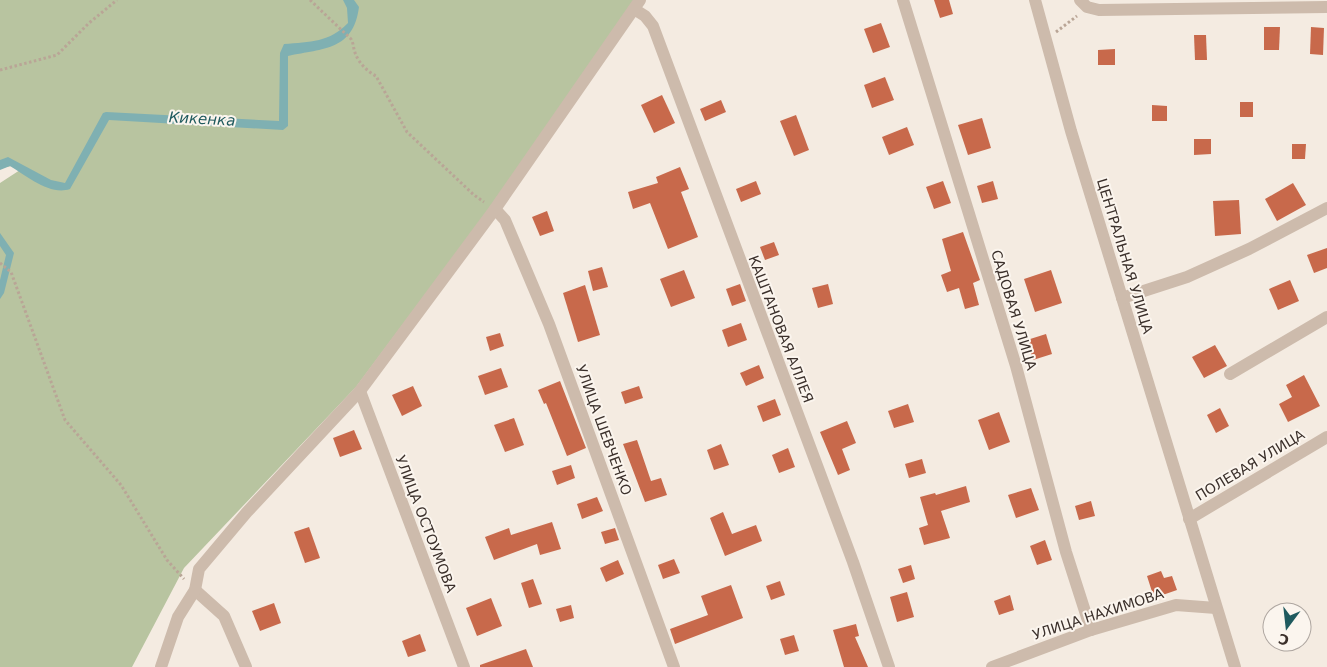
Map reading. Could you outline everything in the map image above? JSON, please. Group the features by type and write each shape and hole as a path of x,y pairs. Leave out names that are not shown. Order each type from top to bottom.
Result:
{"street":[{"name":"САДОВАЯ УЛИЦА","path":"903,0 1016,366 1066,552 1091,630"},
{"name":"ЦЕНТРАЛЬНАЯ УЛИЦА","path":"1035,0 1071,131 1235,667"},
{"path":"1080,0 1086,7 1099,10 1327,7"},
{"path":"161,667 178,617 195,590 199,569 247,512 360,391 495,209 637,4"},
{"name":"КАШТАНОВАЯ АЛЛЕЯ","path":"637,4 653,26 853,562 889,667"},
{"path":"1122,298 1186,277 1249,249 1327,208"},
{"name":"УЛИЦА ШЕВЧЕНКО","path":"495,209 505,220 549,324 674,667"},
{"path":"1230,374 1327,317"},
{"name":"УЛИЦА ОСТОУМОВА","path":"360,391 464,667"},
{"name":"ПОЛЕВАЯ УЛИЦА","path":"1189,519 1327,437"},
{"path":"195,590 224,616 246,667"},
{"name":"УЛИЦА НАХИМОВА","path":"992,667 1091,630 1176,605 1216,608"}],"path":[{"path":"0,70 57,55 117,0"},
{"path":"310,0 350,39 354,45 355,53 370,73 376,76 407,132 474,195 495,209"},
{"path":"1064,27 1078,15"},
{"path":"0,263 11,272 65,420 121,485 167,560 195,590"}],"green space":[{"path":"0,0 636,0 495,201 356,387 184,568 132,667 0,667 0,183 20,170 12,166 0,168"}],"water":[{"name":"Кикенка","path":"343,0 354,0 359,7 356,21 343,40 325,49 288,56 288,126 283,130 109,120 70,189 55,190 39,184 10,166 0,170 0,160 8,157 51,180 65,183 103,113 106,112 279,121 280,53 284,44 319,40 341,29 348,23 347,8"},
{"path":"0,233 14,253 4,293 0,299 0,280 6,255 0,246"}],"building":[{"path":"934,0 949,0 953,14 940,18"},
{"path":"881,23 890,47 873,53 864,29"},
{"path":"1264,27 1280,27 1279,50 1264,50"},
{"path":"1311,27 1324,28 1323,55 1310,54"},
{"path":"1194,35 1206,35 1207,60 1195,60"},
{"path":"1115,49 1115,65 1098,65 1098,50"},
{"path":"885,77 894,100 872,108 864,85"},
{"path":"662,95 675,123 654,133 641,105"},
{"path":"721,100 726,112 705,121 700,109"},
{"path":"1240,102 1253,102 1253,117 1240,117"},
{"path":"1152,105 1167,106 1167,121 1152,121"},
{"path":"796,115 809,150 794,156 780,121"},
{"path":"982,118 991,148 968,155 958,125"},
{"path":"907,127 914,145 889,155 882,137"},
{"path":"1194,139 1211,139 1211,154 1194,155"},
{"path":"1292,144 1306,144 1305,159 1292,159"},
{"path":"680,167 689,189 681,192 698,237 668,249 650,203 633,209 628,192 658,183 656,177"},
{"path":"756,181 761,194 741,202 736,189"},
{"path":"943,181 951,203 934,209 926,187"},
{"path":"993,181 998,199 982,203 977,186"},
{"path":"1293,183 1306,205 1277,221 1265,199"},
{"path":"1239,200 1241,234 1215,236 1213,201"},
{"path":"547,211 554,231 540,236 532,217"},
{"path":"963,232 980,280 973,283 979,305 965,309 959,288 947,292 941,275 951,271 942,239"},
{"path":"774,242 779,255 765,260 760,247"},
{"path":"1327,248 1327,268 1314,273 1307,255"},
{"path":"602,267 608,287 593,291 588,271"},
{"path":"684,270 695,298 671,307 660,279"},
{"path":"1051,270 1062,303 1035,312 1024,279"},
{"path":"1290,280 1299,301 1278,310 1269,289"},
{"path":"740,284 746,301 732,306 726,289"},
{"path":"828,284 833,304 818,308 812,288"},
{"path":"585,285 600,335 578,342 563,293"},
{"path":"741,323 747,340 728,347 722,330"},
{"path":"500,333 504,346 490,351 486,337"},
{"path":"1046,334 1052,354 1033,360 1027,340"},
{"path":"1215,345 1227,366 1204,378 1192,357"},
{"path":"759,365 764,378 746,386 740,373"},
{"path":"501,368 508,387 485,395 478,376"},
{"path":"1304,375 1320,406 1288,422 1279,404 1292,397 1286,385"},
{"path":"560,381 586,448 567,456 546,403 544,404 538,390"},
{"path":"413,386 422,406 402,416 392,395"},
{"path":"639,386 643,398 625,404 621,392"},
{"path":"775,399 781,415 763,422 757,406"},
{"path":"908,404 914,422 894,428 888,411"},
{"path":"1220,408 1229,426 1216,433 1207,415"},
{"path":"999,412 1010,442 989,450 978,420"},
{"path":"514,418 524,445 505,452 494,425"},
{"path":"847,421 856,443 842,449 850,470 838,475 820,432"},
{"path":"354,430 362,449 340,457 333,438"},
{"path":"637,440 651,481 661,478 667,495 645,502 623,444"},
{"path":"721,444 729,465 714,470 707,450"},
{"path":"788,448 795,467 779,473 772,455"},
{"path":"922,459 926,473 909,478 905,464"},
{"path":"571,465 575,478 557,485 552,471"},
{"path":"966,486 970,502 941,511 950,538 924,545 919,528 928,525 920,497 935,493 936,495"},
{"path":"1031,488 1039,510 1016,518 1008,495"},
{"path":"597,497 603,511 582,519 577,504"},
{"path":"1091,501 1095,516 1079,520 1075,506"},
{"path":"723,512 732,534 756,525 762,541 725,556 710,518"},
{"path":"552,522 561,549 540,555 537,544 494,560 485,537 509,528 511,535"},
{"path":"309,527 320,558 305,563 294,532"},
{"path":"615,528 619,540 605,544 601,532"},
{"path":"1045,540 1052,560 1037,565 1030,546"},
{"path":"674,559 680,573 663,579 658,565"},
{"path":"618,560 624,574 606,582 600,568"},
{"path":"911,565 915,579 903,583 898,569"},
{"path":"1161,571 1164,578 1172,576 1177,590 1154,598 1147,576"},
{"path":"533,579 542,604 529,608 521,583"},
{"path":"780,581 785,595 771,600 766,586"},
{"path":"731,585 743,618 675,644 670,629 708,615 701,596"},
{"path":"907,592 914,617 897,622 890,597"},
{"path":"1010,595 1014,610 999,615 994,601"},
{"path":"491,598 502,626 477,636 466,608"},
{"path":"274,603 281,623 260,631 252,611"},
{"path":"571,605 574,618 560,622 556,609"},
{"path":"856,624 859,636 855,637 868,667 844,667 833,630"},
{"path":"420,634 426,651 408,657 402,641"},
{"path":"794,635 799,651 785,655 780,639"},
{"path":"526,649 533,667 480,667 480,665"}]}
